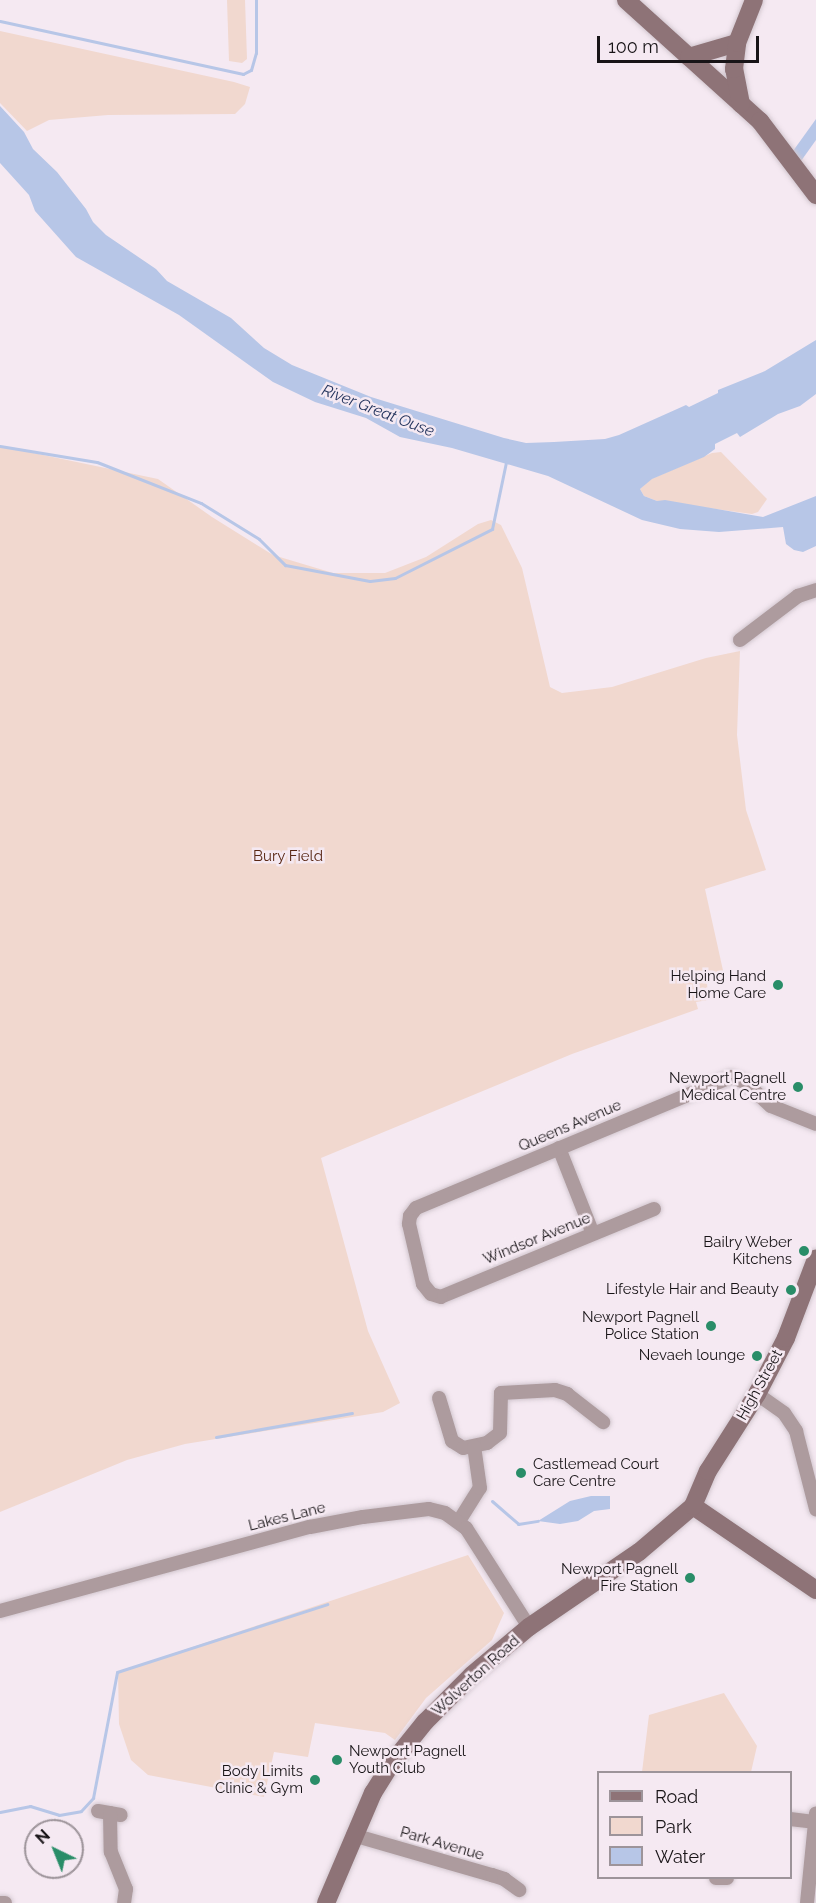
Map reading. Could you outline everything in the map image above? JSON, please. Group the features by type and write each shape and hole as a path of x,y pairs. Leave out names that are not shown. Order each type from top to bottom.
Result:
{"street":[{"path":"626,0 760,121 816,195"},
{"path":"741,105 734,69 737,43 754,0"},
{"path":"689,57 737,43"},
{"path":"740,640 798,596 816,590"},
{"name":"Queens Avenue","path":"431,1294 423,1284 409,1224 410,1216 416,1208 731,1077 745,1082 771,1106 816,1124"},
{"path":"559,1148 593,1234"},
{"name":"Windsor Avenue","path":"431,1294 441,1297 654,1209"},
{"name":"High Street","path":"693,1506 708,1471 757,1394 786,1338 816,1259"},
{"path":"439,1398 452,1441 463,1448 488,1443 500,1432 501,1393 555,1390 567,1394 603,1422"},
{"path":"757,1394 784,1413 796,1431 812,1472 816,1509"},
{"path":"474,1446 480,1488 459,1521 529,1628"},
{"path":"693,1506 816,1590"},
{"name":"Wolverton Road","path":"326,1903 373,1793 392,1763 425,1722 472,1676 529,1628 639,1552 677,1522 693,1506"},
{"name":"Lakes Lane","path":"0,1611 310,1527 363,1517 429,1509 445,1513 459,1521"},
{"path":"109,1813 111,1852 126,1890 124,1903"},
{"path":"792,1819 815,1817 807,1903"},
{"name":"Park Avenue","path":"354,1835 504,1879 519,1890"},
{"path":"0,1903 5,1903"}],"green space":[{"path":"227,0 245,0 247,59 242,63 229,61"},
{"path":"0,31 250,87 245,104 235,114 108,115 49,120 27,131 0,103"},
{"name":"Bury Field","path":"0,446 158,479 212,517 273,555 333,573 385,573 426,557 478,524 491,520 501,525 522,568 550,687 562,693 612,687 706,658 740,651 737,735 746,810 766,870 705,889 724,975 707,983 708,1000 696,1002 698,1009 572,1054 321,1158 368,1331 400,1403 383,1412 185,1444 127,1460 0,1512"},
{"path":"721,452 767,499 758,512 752,514 657,501 644,496 640,489 651,479 712,453"},
{"path":"468,1555 504,1613 492,1640 426,1698 395,1740 385,1733 315,1723 308,1757 274,1752 264,1797 148,1775 131,1760 119,1724 118,1672"},
{"path":"724,1693 757,1746 751,1771 642,1771 649,1715"}],"water":[{"name":"River Great Ouse","path":"0,106 24,132 33,149 57,172 86,209 93,222 106,235 156,269 167,281 231,318 264,348 292,365 371,397 504,438 526,443 605,439 619,435 686,405 689,407 718,393 718,390 765,371 816,340 816,394 800,406 778,414 740,437 737,433 715,444 715,449 704,457 652,479 640,489 644,496 657,501 665,500 763,517 816,496 816,546 803,552 794,550 786,544 783,527 719,532 680,529 642,520 548,476 452,448 400,437 366,418 315,402 273,382 179,315 76,257 35,211 29,195 0,163"},
{"path":"816,119 816,140 801,161 793,151"},
{"path":"591,1496 610,1496 610,1509 594,1511 578,1521 560,1524 538,1521 570,1501"}],"waterway":[{"path":"0,21 243,74 251,70 256,53 256,0"},
{"path":"0,446 97,462 201,503 259,539 285,565 370,581 395,578 492,529 506,462"},
{"path":"216,1437 352,1413"},
{"path":"492,1501 518,1524 538,1521"},
{"path":"0,1812 30,1806 59,1815 81,1811 93,1798 117,1672 327,1604"}],"place":[{"name":"Helping Hand Home Care","path":"778,985"},
{"name":"Newport Pagnell Medical Centre","path":"798,1087"},
{"name":"Bailry Weber Kitchens","path":"804,1251"},
{"name":"Lifestyle Hair and Beauty","path":"791,1290"},
{"name":"Newport Pagnell Police Station","path":"711,1326"},
{"name":"Nevaeh lounge","path":"757,1356"},
{"name":"Castlemead Court Care Centre","path":"521,1473"},
{"name":"Newport Pagnell Fire Station","path":"690,1578"},
{"name":"Newport Pagnell Youth Club","path":"337,1760"},
{"name":"Body Limits Clinic & Gym","path":"315,1780"}]}
